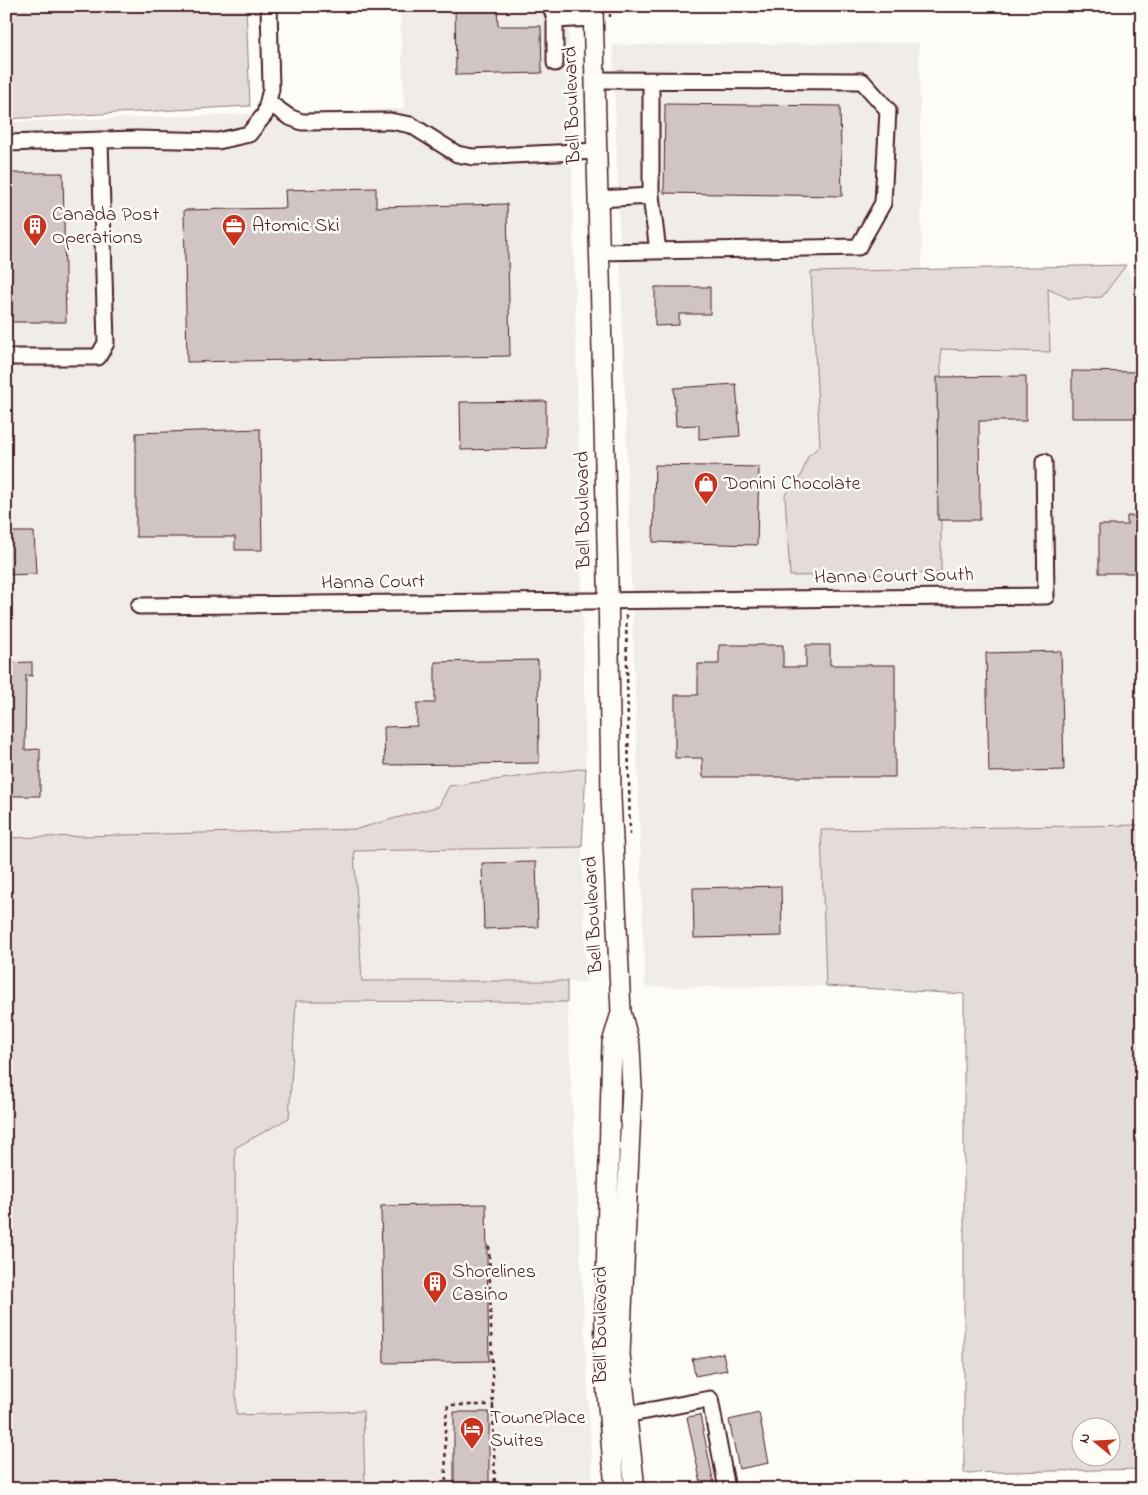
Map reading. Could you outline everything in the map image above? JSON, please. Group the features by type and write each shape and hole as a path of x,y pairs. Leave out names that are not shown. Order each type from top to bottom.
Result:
{"main road":[{"name":"Bell Boulevard","path":"593,12 598,151 611,797 621,1012 630,1046 632,1088 620,1354 635,1489"},
{"name":"Bell Boulevard","path":"615,1489 604,1358 604,1305 612,1043 621,1012"}],"street":[{"path":"6,143 136,139 218,141 249,134 265,114 271,89 269,6"},
{"path":"555,63 553,13 593,12"},
{"path":"595,80 862,81 888,110 883,203 858,247 600,252"},
{"path":"651,80 651,196 658,251"},
{"path":"268,102 288,117 302,122 390,121 411,124 457,154 473,157 598,151"},
{"path":"6,357 98,357 106,343 100,140"},
{"path":"598,199 651,196"},
{"name":"Hanna Court South","path":"608,600 1046,596 1044,462"},
{"name":"Hanna Court","path":"138,606 608,600"},
{"path":"626,1415 710,1398 727,1489"}],"path":[{"path":"626,611 630,840"},
{"path":"490,1246 495,1489"},
{"path":"446,1489 445,1425 448,1405 494,1405"}],"shaded area":[{"path":"6,6 246,6 250,106 6,119"},
{"path":"400,6 568,6 586,768 449,786 440,806 357,829 6,838 6,122 404,109"},
{"path":"919,43 922,270 811,273 820,446 808,456 801,476 785,495 941,573 941,348 1050,352 1048,289 1102,297 1126,265 1142,304 1142,825 821,830 826,986 645,987 613,45"},
{"path":"1126,265 1102,297 1070,299 1048,289 1050,352 941,349 941,573 790,576 785,495 801,476 808,456 820,446 811,272"},
{"path":"586,768 582,847 354,851 362,981 567,981 567,1002 296,1001 289,1118 235,1148 236,1415 363,1411 365,1489 6,1489 6,838 357,829 439,806 449,786"},
{"path":"1142,825 1142,1469 964,1473 964,994 826,986 821,830"},
{"path":"582,847 586,982 362,981 354,851"},
{"path":"295,1001 567,1002 593,1489 365,1489 363,1411 236,1415 235,1147 289,1118"}],"building":[{"path":"455,6 497,6 498,26 541,26 542,73 456,75"},
{"path":"665,104 840,106 842,196 664,193"},
{"name":"Canada Post Operations","path":"6,173 63,173 66,322 6,322"},
{"path":"376,188 376,207 507,204 510,356 187,362 184,210 286,208 285,190"},
{"path":"655,287 710,287 710,314 679,314 679,325 655,326"},
{"path":"1072,371 1142,372 1142,418 1072,418"},
{"path":"1026,376 1026,421 979,421 980,520 938,520 937,377"},
{"path":"736,384 740,436 699,439 699,425 676,426 674,388"},
{"path":"546,401 546,448 461,450 460,402"},
{"path":"260,429 262,550 235,550 235,537 136,537 136,433"},
{"name":"Donini Chocolate","path":"655,465 759,467 757,545 653,542"},
{"path":"1127,516 1142,516 1142,573 1099,573 1099,525 1127,525"},
{"path":"6,532 34,532 36,574 6,575"},
{"path":"719,645 783,645 783,667 806,667 806,645 830,645 830,665 895,665 895,777 703,777 702,758 675,758 675,695 698,695 698,664 719,664"},
{"path":"1061,651 1064,770 989,772 986,653"},
{"path":"538,660 539,763 385,765 384,727 417,726 417,703 435,703 435,662"},
{"path":"32,662 32,676 26,675 25,750 40,749 40,796 6,796 6,663"},
{"path":"536,862 538,927 484,929 482,863"},
{"path":"781,886 782,936 694,938 693,888"},
{"name":"Shorelines Casino","path":"486,1204 489,1361 384,1363 381,1206"},
{"path":"723,1353 727,1370 695,1376 692,1359"},
{"name":"TownePlace Suites","path":"454,1412 489,1412 489,1489 454,1489"},
{"path":"759,1413 769,1463 739,1469 729,1420"},
{"path":"700,1415 715,1489 702,1489 687,1417"}],"place":[{"name":"Canada Post Operations","path":"35,247"},
{"name":"Atomic Ski","path":"234,247"},
{"name":"Donini Chocolate","path":"706,505"},
{"name":"Shorelines Casino","path":"435,1304"},
{"name":"TownePlace Suites","path":"472,1450"}]}
